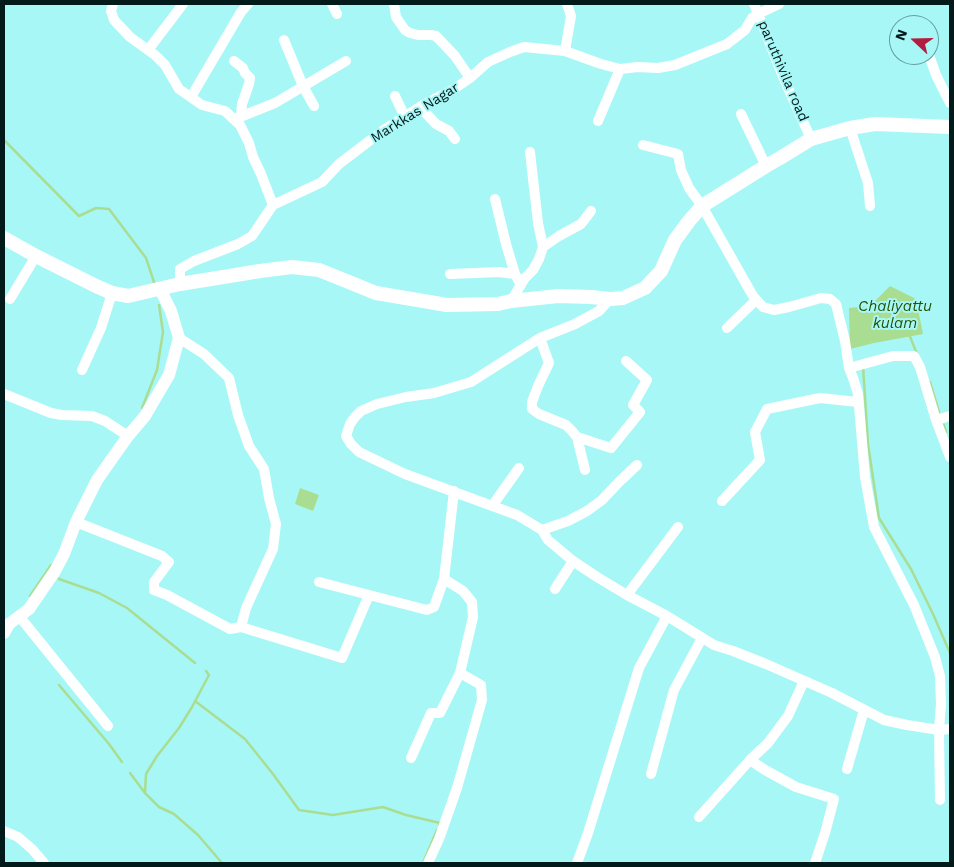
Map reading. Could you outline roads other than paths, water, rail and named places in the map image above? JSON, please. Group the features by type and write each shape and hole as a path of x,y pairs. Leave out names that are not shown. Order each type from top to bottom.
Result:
{"main road":[{"path":"4,238 96,286 112,293 128,296 180,284 292,267 319,270 376,293 447,305 498,304 558,296 623,298 645,288 661,271 676,240 689,220 702,206 811,139 850,128 875,124 950,127"}],"street":[{"path":"113,4 114,20 130,37 155,55 165,65 179,89 202,105 225,111 238,118"},
{"path":"148,50 183,4"},
{"path":"191,97 237,18 248,4"},
{"path":"332,4 337,14"},
{"path":"394,4 396,18 405,30 418,35 431,34 436,36 456,56 470,78"},
{"path":"565,51 571,16 567,4"},
{"name":"paruthivila road","path":"754,4 784,79 811,139"},
{"path":"758,14 779,4"},
{"name":"Markkas Nagar","path":"273,204 322,182 339,164 385,129 454,89 493,60 510,52 524,47 565,51 620,69 676,66 727,44 745,30 752,18 758,14"},
{"path":"284,40 303,86 314,106"},
{"path":"180,284 180,269 252,236 273,204 238,118 250,78 243,68 234,61"},
{"path":"238,118 275,103 346,61"},
{"path":"932,65 950,103"},
{"path":"598,121 620,69"},
{"path":"395,96 405,117"},
{"path":"420,107 436,124 449,131 455,139"},
{"path":"741,114 766,166"},
{"path":"850,128 868,183 870,206"},
{"path":"643,145 678,154 680,170 689,188 702,206 753,296 763,307 774,310 821,298 830,299 836,304 849,368 858,394 866,477 874,527 914,605 935,657 940,676 940,800"},
{"path":"511,301 533,270 543,247 538,223 530,152"},
{"path":"495,199 515,274 521,285"},
{"path":"543,247 581,224 591,211"},
{"path":"10,298 36,256"},
{"path":"450,274 499,272 515,274"},
{"path":"4,633 9,624 29,609 54,572 97,480 128,436 146,416 169,375 179,338 171,311 160,289"},
{"path":"82,370 101,328 112,293"},
{"path":"610,299 599,311 575,324 540,338 471,382 434,393 377,404 361,411 354,417 346,436 359,452 405,474 517,515 542,530 548,540 573,561 597,577 714,645 758,661 832,693 884,720 939,730 950,729"},
{"path":"727,328 756,300"},
{"path":"179,338 204,354 229,378 238,415 249,446 264,469 276,524 273,549 246,608 241,627"},
{"path":"540,338 549,363 532,402 532,409 539,414 566,425 572,431 576,437 585,470"},
{"path":"849,368 893,356 914,356 920,367 936,420 950,457"},
{"path":"576,437 611,448 640,412 633,405 647,380 626,361"},
{"path":"4,394 51,413 92,416 105,421 128,436"},
{"path":"722,501 760,460 755,432 767,408 820,398 858,402"},
{"path":"936,420 950,416"},
{"path":"542,530 568,521 587,511 602,500 637,464"},
{"path":"492,506 518,468"},
{"path":"319,582 427,610 434,607 444,578 454,492"},
{"path":"76,522 162,556 169,562 154,582 154,590 230,629 241,627 342,658 369,595"},
{"path":"627,595 678,527"},
{"path":"555,589 573,561"},
{"path":"411,758 431,713 440,713 460,672 473,617 472,602 463,591 444,578"},
{"path":"19,616 108,726"},
{"path":"577,863 639,668 667,616"},
{"path":"651,774 674,690 702,638"},
{"path":"428,863 439,840 457,788 482,700 481,684 460,672"},
{"path":"699,817 750,760 768,743 788,716 804,681"},
{"path":"847,769 864,710"},
{"path":"750,760 796,787 834,799 825,833 814,863"},
{"path":"4,831 18,837 44,863"}],"water":[{"name":"Chaliyattu kulam","path":"890,286 916,299 923,334 850,349 849,308 870,306"},
{"path":"300,488 319,495 313,511 295,504"}],"waterway":[{"path":"4,140 79,216 96,208 109,209 146,258 155,285"},
{"path":"142,408 157,370 163,332 159,305"},
{"path":"909,334 917,354"},
{"path":"863,366 868,444 879,518 911,569 950,653"},
{"path":"930,382 939,412"},
{"path":"944,425 946,432"},
{"path":"30,596 51,565"},
{"path":"59,579 99,593 127,608 195,663"},
{"path":"130,773 145,793 146,774 192,707 209,675 206,671"},
{"path":"59,685 122,762"},
{"path":"195,701 245,739 299,810 333,815 383,807 440,823 439,825"},
{"path":"145,793 159,807 174,814 198,835 222,863"},
{"path":"423,863 437,830"}]}
